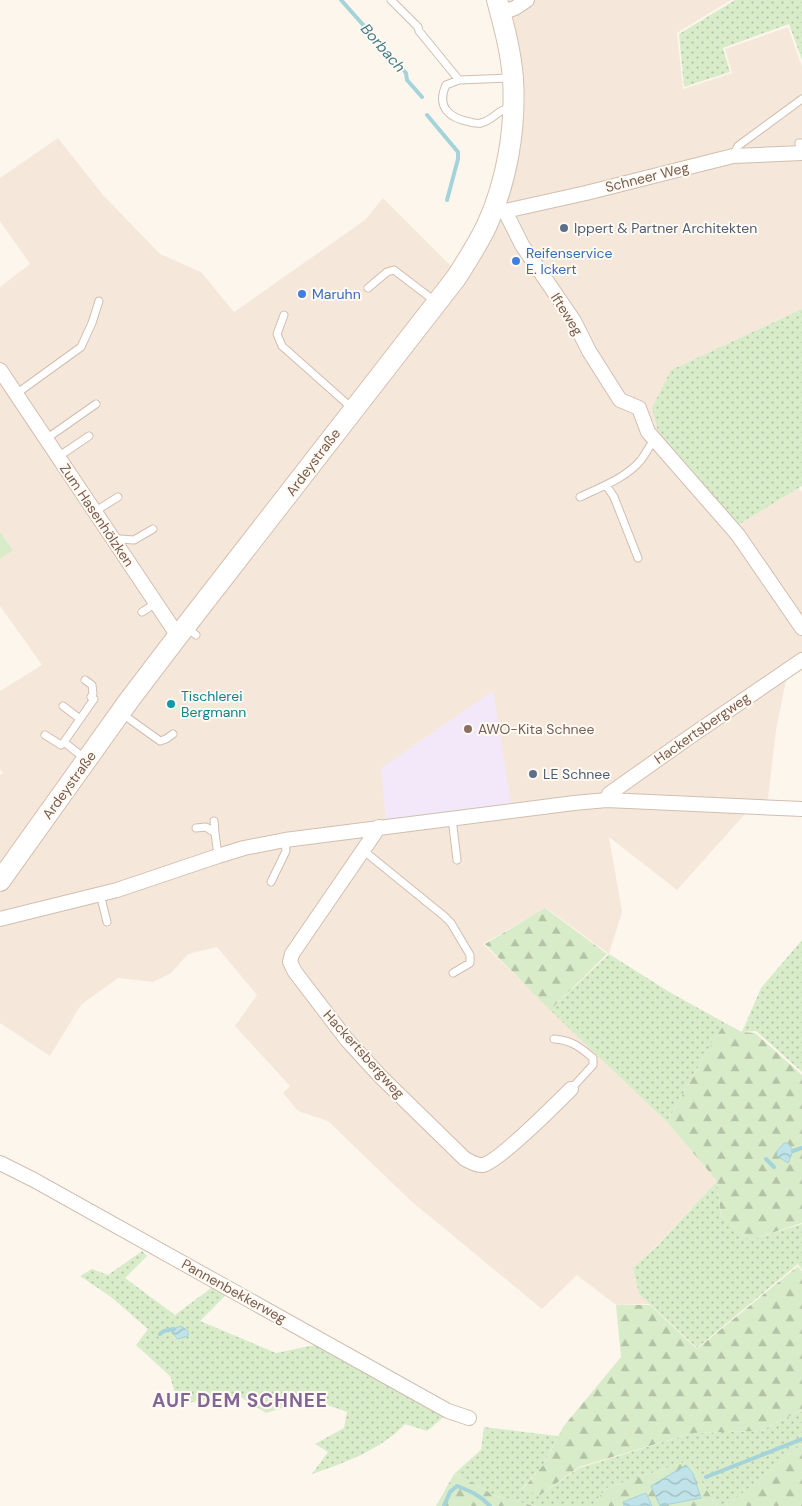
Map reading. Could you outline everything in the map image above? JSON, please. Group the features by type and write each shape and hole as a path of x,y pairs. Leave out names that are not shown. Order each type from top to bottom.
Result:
{"main road":[{"name":"Ardeystraße","path":"0,882 121,713 456,278 499,209 516,117 515,84 499,6"}],"street":[{"path":"499,6 515,8 527,0"},
{"name":"Schneer Weg","path":"499,209 587,195 733,156 801,152"},
{"name":"Ifteweg","path":"499,209 574,321 589,351 620,400 639,408 648,432 654,439"},
{"name":"Zum Hasenhölzken","path":"0,370 13,385 23,407 58,457 76,493 117,541 156,603 186,627"},
{"path":"654,439 738,534 802,628"},
{"name":"Hackertsbergweg","path":"606,800 609,794 802,660"},
{"path":"0,919 100,894 204,864 244,848 285,840 379,827 606,800 802,809"},
{"name":"Hackertsbergweg","path":"379,827 290,958 295,972 347,1040 380,1076 465,1159 474,1164 482,1165 492,1160 537,1122 571,1089"},
{"name":"Pannenbekkerweg","path":"0,1163 34,1180 448,1411 469,1418"}],"lane":[{"path":"391,0 418,27 419,31 459,80"},
{"path":"515,84 459,80 446,85 442,93 442,102 446,110 460,120 479,124 503,108 516,117"},
{"path":"733,156 738,146 802,99"},
{"path":"368,288 386,272 394,270 436,303"},
{"path":"13,385 81,347 99,301"},
{"path":"284,315 277,334 282,346 353,410"},
{"path":"46,439 96,404"},
{"path":"58,457 89,436"},
{"path":"580,497 606,485 634,467 644,456 654,439"},
{"path":"606,485 614,497 638,558"},
{"path":"94,512 118,497"},
{"path":"117,541 134,540 153,529"},
{"path":"117,541 128,534"},
{"path":"142,612 156,603"},
{"path":"45,735 61,745 64,742 94,700 91,697 93,694 92,685 85,680"},
{"path":"63,706 80,719"},
{"path":"121,713 160,740 166,739 173,734"},
{"path":"64,742 86,760"},
{"path":"452,818 457,860"},
{"path":"204,864 215,833 214,821"},
{"path":"196,828 206,827 215,833"},
{"path":"271,882 286,851 285,840"},
{"path":"364,851 451,923 471,959 470,963 453,974"},
{"path":"100,894 107,922"},
{"path":"554,1039 576,1044 593,1058 593,1065 571,1089"}],"shaded area":[{"path":"507,0 731,0 677,33 683,89 732,73 725,49 788,27 802,67 802,309 671,370 738,525 799,488 802,492 802,666 787,676 776,730 767,807 745,814 677,890 609,837 622,912 609,954 546,908 483,944 667,1122 717,1181 633,1268 639,1294 650,1304 616,1305 577,1275 542,1309 411,1201 328,1121 298,1111 283,1093 290,1086 235,1026 257,995 217,947 188,954 171,973 153,982 118,978 81,1005 50,1056 0,1023 0,775 3,773 0,769 0,691 42,665 0,606 0,287 30,264 0,221 0,178 58,138 103,195 160,254 201,272 234,312 365,220 383,198 463,278 509,187"},
{"name":"AWO-Kita Schnee","path":"493,691 511,804 386,819 381,768"}],"green space":[{"path":"735,0 802,0 802,60 789,24 723,48 730,72 684,87 679,34"},
{"path":"802,309 802,486 738,525 658,431 652,408 671,370"},
{"path":"0,532 13,550 0,559"},
{"path":"545,908 607,954 550,1010 485,944"},
{"path":"802,940 802,1072 756,1031 742,1032 761,988"},
{"path":"609,954 671,993 725,1023 667,1122 550,1010"},
{"path":"725,1023 742,1032 755,1033 802,1075 802,1223 750,1240 721,1216 717,1181 667,1122"},
{"path":"717,1181 721,1216 750,1240 802,1224 802,1270 798,1264 697,1348 639,1294 633,1268 657,1246"},
{"path":"142,1251 147,1256 125,1278 175,1315 215,1285 228,1293 200,1321 276,1353 320,1344 446,1415 427,1431 405,1424 385,1441 362,1455 312,1474 328,1452 315,1444 344,1428 347,1412 310,1399 266,1413 239,1396 178,1404 170,1376 136,1345 148,1329 111,1297 80,1276 92,1269 108,1275"},
{"path":"798,1266 802,1272 802,1410 760,1431 692,1433 579,1467 540,1495 522,1490 544,1464 563,1427 621,1357 616,1305 650,1305 697,1349"},
{"path":"802,1410 802,1444 727,1506 717,1506 688,1461 607,1488 591,1506 534,1506 493,1495 476,1484 454,1474 481,1450 484,1427 558,1436 544,1464 522,1489 540,1495 579,1468 692,1433 760,1431"},
{"path":"802,1444 802,1506 727,1506"},
{"path":"688,1461 717,1506 591,1506 607,1488"},
{"path":"454,1474 476,1484 493,1495 534,1506 436,1506"}],"water":[{"path":"784,1143 788,1143 793,1151 788,1163 777,1156 777,1151"},
{"path":"181,1326 188,1331 188,1336 178,1339 173,1334 174,1329"},
{"path":"686,1465 693,1474 701,1498 660,1506 651,1486"},
{"path":"646,1493 652,1506 624,1506 623,1502"}],"waterway":[{"name":"Borbach","path":"341,0 406,73 407,80 422,97"},
{"name":"Borbach","path":"427,115 458,152 458,159 447,200"},
{"path":"793,1151 802,1148"},
{"path":"766,1159 774,1167"},
{"path":"160,1334 174,1329"},
{"path":"706,1477 802,1439"},
{"path":"444,1506 450,1492 457,1486 475,1494 490,1506"}],"place":[{"name":"Ippert & Partner Architekten","path":"564,228"},
{"name":"Reifenservice E. Ickert","path":"516,261"},
{"name":"Maruhn","path":"302,294"},
{"name":"Tischlerei Bergmann","path":"171,704"},
{"name":"AWO-Kita Schnee","path":"468,729"},
{"name":"LE Schnee","path":"533,774"}],"district":[{"name":"AUF DEM SCHNEE","path":"240,1400"}]}
